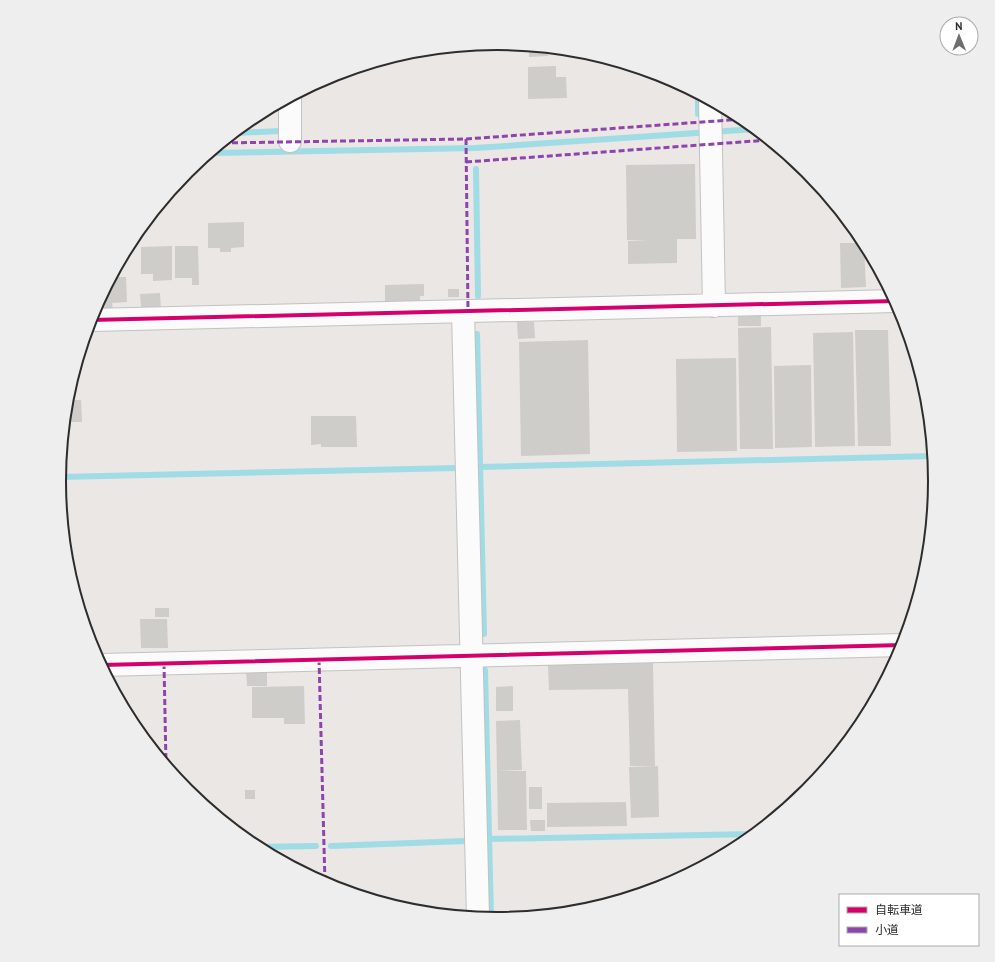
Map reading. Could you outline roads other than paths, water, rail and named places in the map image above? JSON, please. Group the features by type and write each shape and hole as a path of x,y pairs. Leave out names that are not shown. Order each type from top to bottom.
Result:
{"street":[{"path":"290,104 290,141"},
{"path":"710,106 714,306"},
{"path":"98,320 889,301"},
{"path":"463,312 478,911"},
{"path":"107,664 896,645"}],"waterway":[{"path":"698,100 698,114"},
{"path":"218,153 475,148 747,130"},
{"path":"244,133 280,131"},
{"path":"476,169 478,296"},
{"path":"477,334 484,634"},
{"path":"480,467 928,456"},
{"path":"66,477 456,468"},
{"path":"485,670 491,912"},
{"path":"489,839 744,834"},
{"path":"331,846 465,841"},
{"path":"270,847 316,846"}]}
